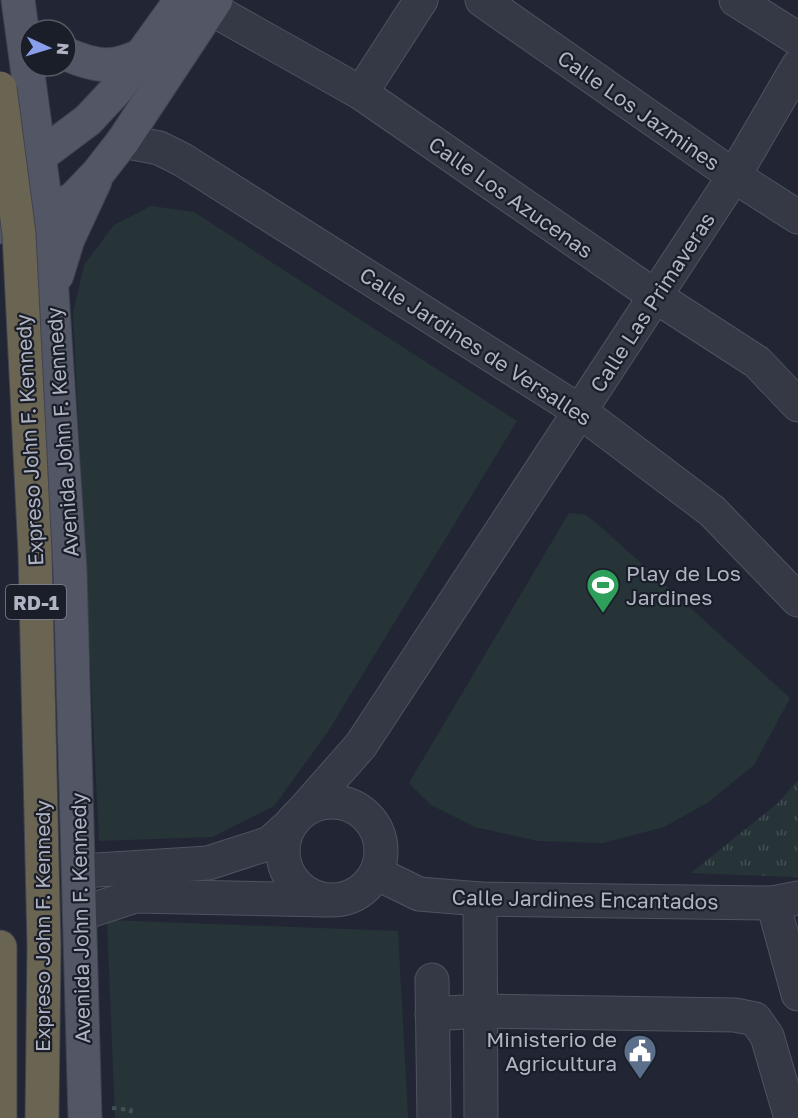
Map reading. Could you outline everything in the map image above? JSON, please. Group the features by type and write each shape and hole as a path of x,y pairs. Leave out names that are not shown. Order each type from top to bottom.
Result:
{"highway":[{"name":"Expreso John F. Kennedy","path":"15,88 19,234 35,542 44,947 42,1118"},
{"name":"Expreso John F. Kennedy","path":"0,946 0,1118"}],"main road":[{"name":"Avenida John F. Kennedy","path":"18,0 15,88 39,156 47,214 70,570 85,1118"},
{"path":"24,0 34,18"},
{"path":"0,183 6,182 88,120 146,53 202,3"},
{"path":"0,227 47,214 74,198 98,173 123,141 202,3"},
{"path":"78,58 102,66 122,64 146,53"},
{"path":"0,126 18,107 15,88"},
{"path":"53,295 68,239 89,199 98,173"},
{"path":"0,252 15,256 27,263 53,295"}],"street":[{"path":"362,93 421,0"},
{"name":"Calle Los Jazmines","path":"482,0 734,176 798,217"},
{"path":"736,0 798,39"},
{"name":"Calle Los Azucenas","path":"202,3 362,93 655,296 757,362 798,405"},
{"name":"Calle Las Primaveras","path":"80,871 208,863 270,843 297,818 361,746 734,176 798,66"},
{"name":"Calle Jardines de Versalles","path":"123,141 159,148 183,160 581,412 712,511 798,600"},
{"path":"80,914 135,896 328,900 356,894 376,873 381,859 381,844 369,818 362,786 361,746"},
{"path":"328,900 312,896 298,886 288,872 284,856 284,839 297,818 315,804 344,803 369,818"},
{"name":"Calle Jardines Encantados","path":"376,873 419,894 480,899 785,900"},
{"path":"480,899 481,1118"},
{"path":"785,900 798,994"},
{"path":"432,980 434,1118"},
{"path":"432,1014 480,1011 735,1015 755,1019 767,1036 791,1118"}],"path":[{"path":"130,1118 131,1110"}],"green space":[{"path":"151,206 194,212 517,421 327,733 274,806 212,837 99,841 73,313 84,265 114,225"},
{"name":"Play de Los Jardines","path":"569,513 586,515 601,527 790,698 754,765 707,803 664,827 603,843 538,841 475,827 431,805 409,783"},
{"path":"798,780 798,877 691,873 778,803"},
{"path":"107,920 398,931 408,1118 115,1118"}],"place":[{"name":"Play de Los Jardines","path":"603,614"},
{"name":"Ministerio de Agricultura","path":"640,1080"}]}
